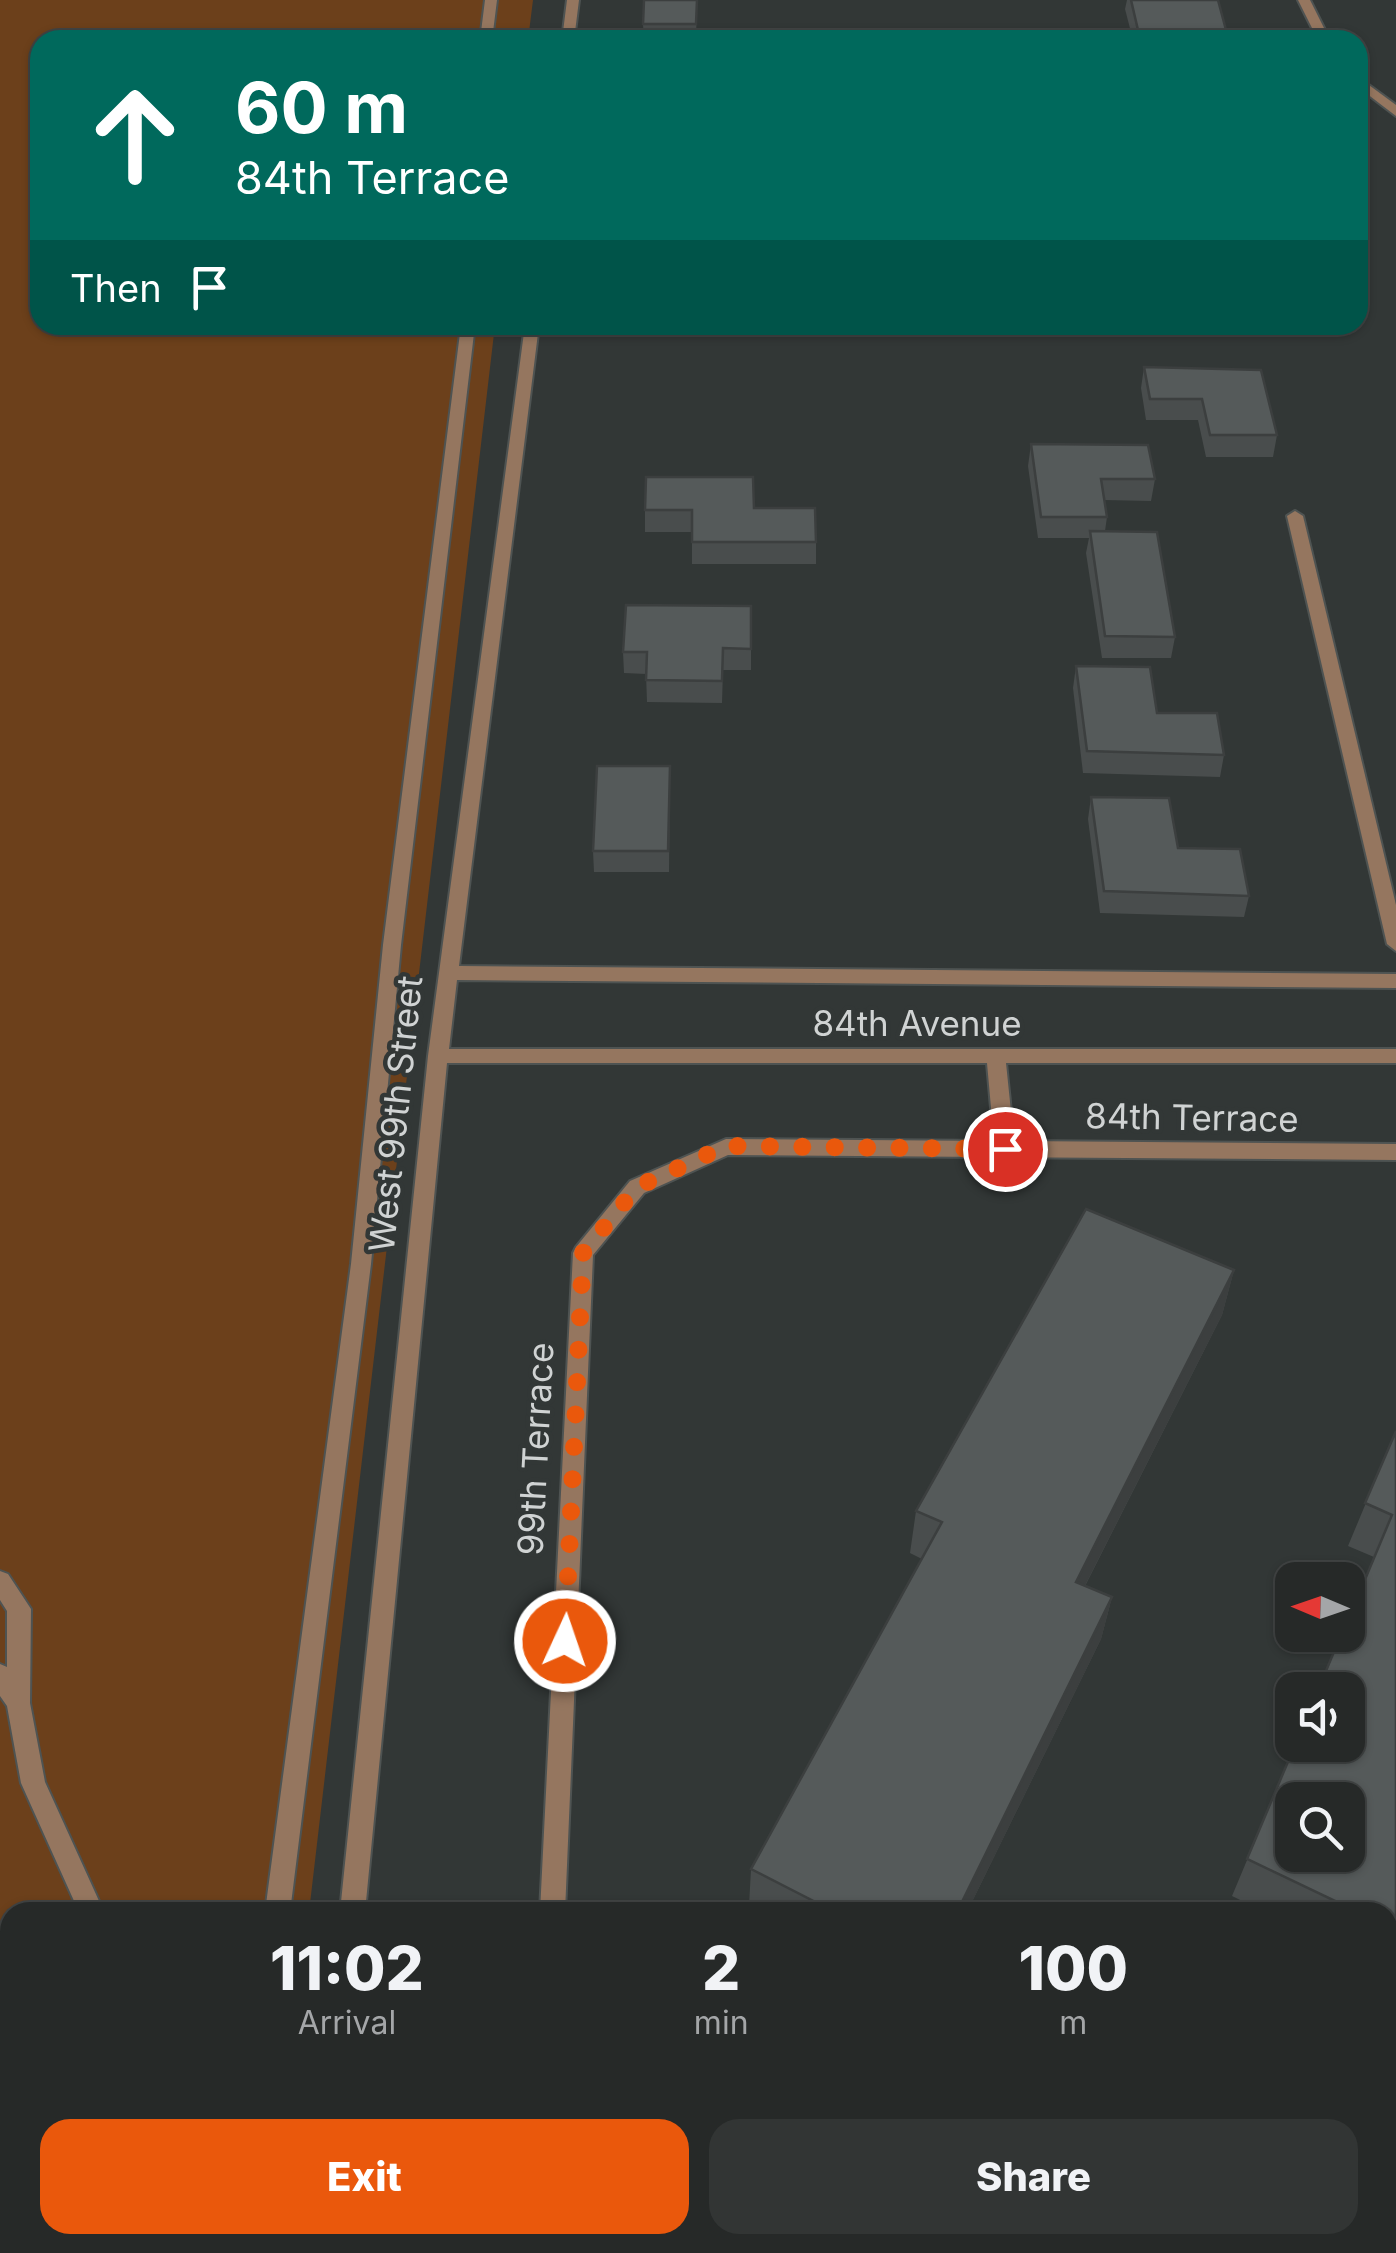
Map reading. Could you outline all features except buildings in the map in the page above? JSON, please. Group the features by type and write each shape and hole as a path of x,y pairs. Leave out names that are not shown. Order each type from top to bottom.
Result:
{"street":[{"path":"487,30 490,0"},
{"path":"569,30 573,0"},
{"path":"1304,0 1319,30"},
{"path":"1368,89 1396,112"},
{"path":"279,1902 361,1264 392,946 467,335"},
{"name":"West 99th Street","path":"353,1902 438,1056 531,335"},
{"path":"1296,516 1396,944"},
{"name":"84th Avenue","path":"449,973 1396,981"},
{"name":"84th Avenue","path":"438,1056 1396,1056"},
{"path":"996,1056 1005,1149"},
{"name":"84th Terrace","path":"637,1187 726,1146 1396,1152"},
{"name":"99th Terrace","path":"552,1902 583,1253 637,1187"},
{"path":"0,1581 18,1609 18,1703 33,1784 87,1902"},
{"path":"0,1675 18,1703"}],"shaded area":[{"path":"0,0 533,0 529,30 30,30 30,335 494,335 310,1902 0,1902"}],"route":[{"path":"565,1641 583,1253 637,1187 726,1146 1005,1149"}]}
